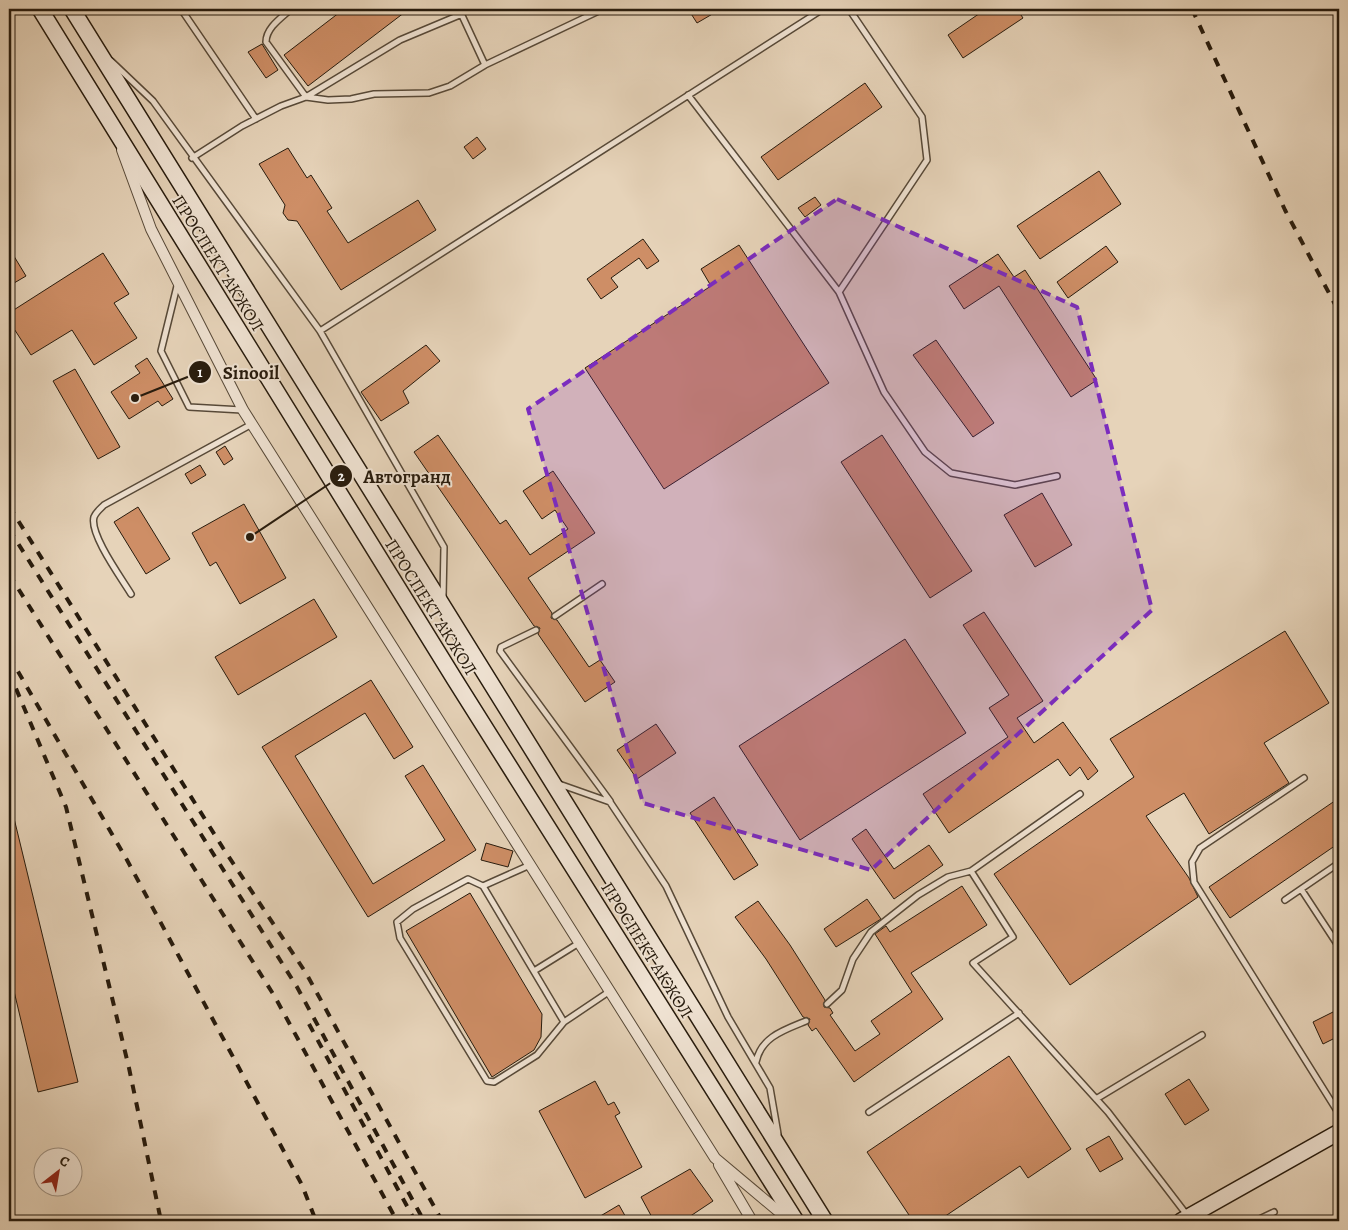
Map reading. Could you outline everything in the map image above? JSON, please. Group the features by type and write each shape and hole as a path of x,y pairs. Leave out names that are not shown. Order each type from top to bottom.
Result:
{"main road":[{"name":"ПРОСПЕКТ АКЖОЛ","path":"40,9 455,680 796,1221"},
{"name":"ПРОСПЕКТ АКЖОЛ","path":"72,9 442,608 825,1221"},
{"path":"455,680 478,664"},
{"path":"1185,1219 1339,1132"}],"street":[{"path":"115,133 151,229 243,410 715,1158 752,1221"},
{"path":"715,1158 790,1221"}],"lane":[{"path":"181,9 256,119"},
{"path":"291,9 272,26 266,36 266,42 306,97 344,100 374,94 429,93 450,86 485,65 603,9"},
{"path":"459,9 485,65"},
{"path":"320,331 823,9"},
{"path":"839,292 927,160 922,117 849,9"},
{"path":"192,158 256,119 281,106 306,97 400,40 462,14"},
{"path":"94,44 152,101 320,331 444,547 442,608"},
{"path":"688,95 839,292 884,392 925,452 951,473 1015,485 1057,476"},
{"path":"178,282 161,351 189,407 243,410"},
{"path":"131,594 94,528 94,518 98,511 104,505 252,424"},
{"path":"555,616 602,584"},
{"path":"536,630 501,647 500,651 610,802 666,886 728,1017 770,1088 780,1149"},
{"path":"1304,778 1200,848 1192,862 1194,882 1339,1114"},
{"path":"550,781 610,802"},
{"path":"827,1004 842,990 853,959 870,932 918,895 948,877 971,870 1080,794"},
{"path":"1285,900 1339,863"},
{"path":"484,886 530,865"},
{"path":"971,870 1013,936 973,963 1096,1099 1185,1219"},
{"path":"564,1022 484,886 468,879 413,909 397,922 400,938 487,1081 494,1082 537,1055 564,1022 610,991"},
{"path":"1300,889 1339,947"},
{"path":"534,971 579,942"},
{"path":"869,1112 1018,1013"},
{"path":"756,1063 763,1044 778,1033 806,1021"},
{"path":"1096,1099 1202,1035"},
{"path":"1255,1221 1274,1212"}],"highlighted area":[{"path":"837,199 1077,307 1152,610 871,870 643,803 528,409"}],"building":[{"path":"344,9 409,9 308,86 284,55"},
{"path":"688,9 721,9 697,23"},
{"path":"986,9 1017,9 1023,18 963,58 948,35"},
{"path":"262,44 278,70 266,78 248,52"},
{"path":"865,83 882,107 778,180 761,157"},
{"path":"477,137 486,149 473,159 464,147"},
{"path":"288,148 307,178 311,175 332,208 327,211 348,243 418,200 436,230 341,290 297,221 288,220 283,213 285,205 259,164"},
{"path":"1099,171 1121,204 1040,259 1017,226"},
{"path":"815,197 821,205 805,217 798,208"},
{"path":"643,239 659,261 647,269 639,258 611,278 618,287 601,299 587,279"},
{"path":"739,245 829,383 664,489 585,368 711,286 701,269"},
{"path":"1106,246 1118,262 1068,298 1057,282"},
{"path":"9,248 26,276 9,286"},
{"path":"103,253 129,294 114,303 137,338 94,365 72,330 31,355 9,321 9,313"},
{"path":"998,254 1014,277 1025,270 1097,380 1071,397 999,286 964,309 949,286"},
{"path":"936,340 994,423 973,437 913,355"},
{"path":"426,345 440,361 403,391 409,403 381,421 361,392"},
{"path":"147,358 173,399 162,406 158,401 129,419 111,392 140,373 135,366"},
{"path":"75,369 120,447 98,459 53,381"},
{"path":"438,435 500,524 506,520 530,555 568,529 555,510 542,519 523,491 553,471 595,533 528,578 552,613 551,618 557,620 589,667 600,660 615,682 585,702 538,634 540,628 534,626 414,452"},
{"path":"882,435 972,571 930,598 841,462"},
{"path":"225,446 233,459 224,465 216,452"},
{"path":"200,465 206,475 191,484 185,474"},
{"path":"1042,493 1072,545 1035,567 1004,515"},
{"path":"244,504 286,578 240,604 216,562 210,566 192,533"},
{"path":"138,507 170,559 146,574 114,522"},
{"path":"314,599 337,637 238,695 215,657"},
{"path":"984,612 1043,701 1017,718 1034,743 1063,722 1098,771 1088,780 1080,767 1070,776 1058,759 949,833 923,794 1008,737 989,708 1009,695 963,625"},
{"path":"1285,631 1329,703 1264,743 1289,783 1209,834 1184,793 1146,816 1189,878 1198,897 1070,985 994,874 1134,777 1110,739"},
{"path":"905,639 966,733 800,840 739,746"},
{"path":"371,680 413,747 394,759 365,713 295,756 373,884 445,840 405,776 423,765 476,850 368,917 262,747"},
{"path":"656,724 676,753 637,779 617,750"},
{"path":"714,797 758,865 734,880 690,813"},
{"path":"1339,798 1339,843 1230,918 1209,887"},
{"path":"13,814 78,1082 38,1092 9,970 9,815"},
{"path":"866,829 894,869 929,845 943,865 894,899 852,839"},
{"path":"486,843 513,851 508,867 481,860"},
{"path":"962,886 987,925 911,973 943,1019 854,1082 816,1028 812,1031 808,1025 810,1019 803,1017 766,959 735,917 758,901 790,945 825,1000 824,1007 830,1008 833,1013 830,1015 855,1051 880,1034 871,1021 912,992 875,934 886,926 890,932"},
{"path":"470,893 542,1014 541,1037 534,1050 492,1077 406,931"},
{"path":"867,899 881,919 836,947 824,929"},
{"path":"1339,1009 1339,1036 1323,1044 1313,1022"},
{"path":"1009,1056 1071,1149 1028,1178 1020,1166 938,1221 913,1221 867,1152"},
{"path":"1189,1079 1209,1110 1185,1125 1165,1094"},
{"path":"595,1081 608,1105 614,1102 620,1113 615,1116 642,1167 585,1198 539,1111"},
{"path":"1109,1136 1123,1159 1100,1172 1086,1149"},
{"path":"690,1169 713,1201 683,1221 654,1221 641,1197"},
{"path":"619,1205 628,1221 592,1221"}],"railway":[{"path":"1192,9 1285,210 1339,312"},
{"path":"9,506 223,848 306,973 442,1221"},
{"path":"9,529 297,987 424,1221"},
{"path":"9,574 275,997 397,1221"},
{"path":"9,656 127,860 302,1185 316,1221"},
{"path":"9,672 66,807 129,1068 161,1221"},
{"path":"309,1024 415,1221"}],"place":[{"name":"Sinooil","path":"135,398"},
{"name":"Автогранд","path":"250,537"}]}
